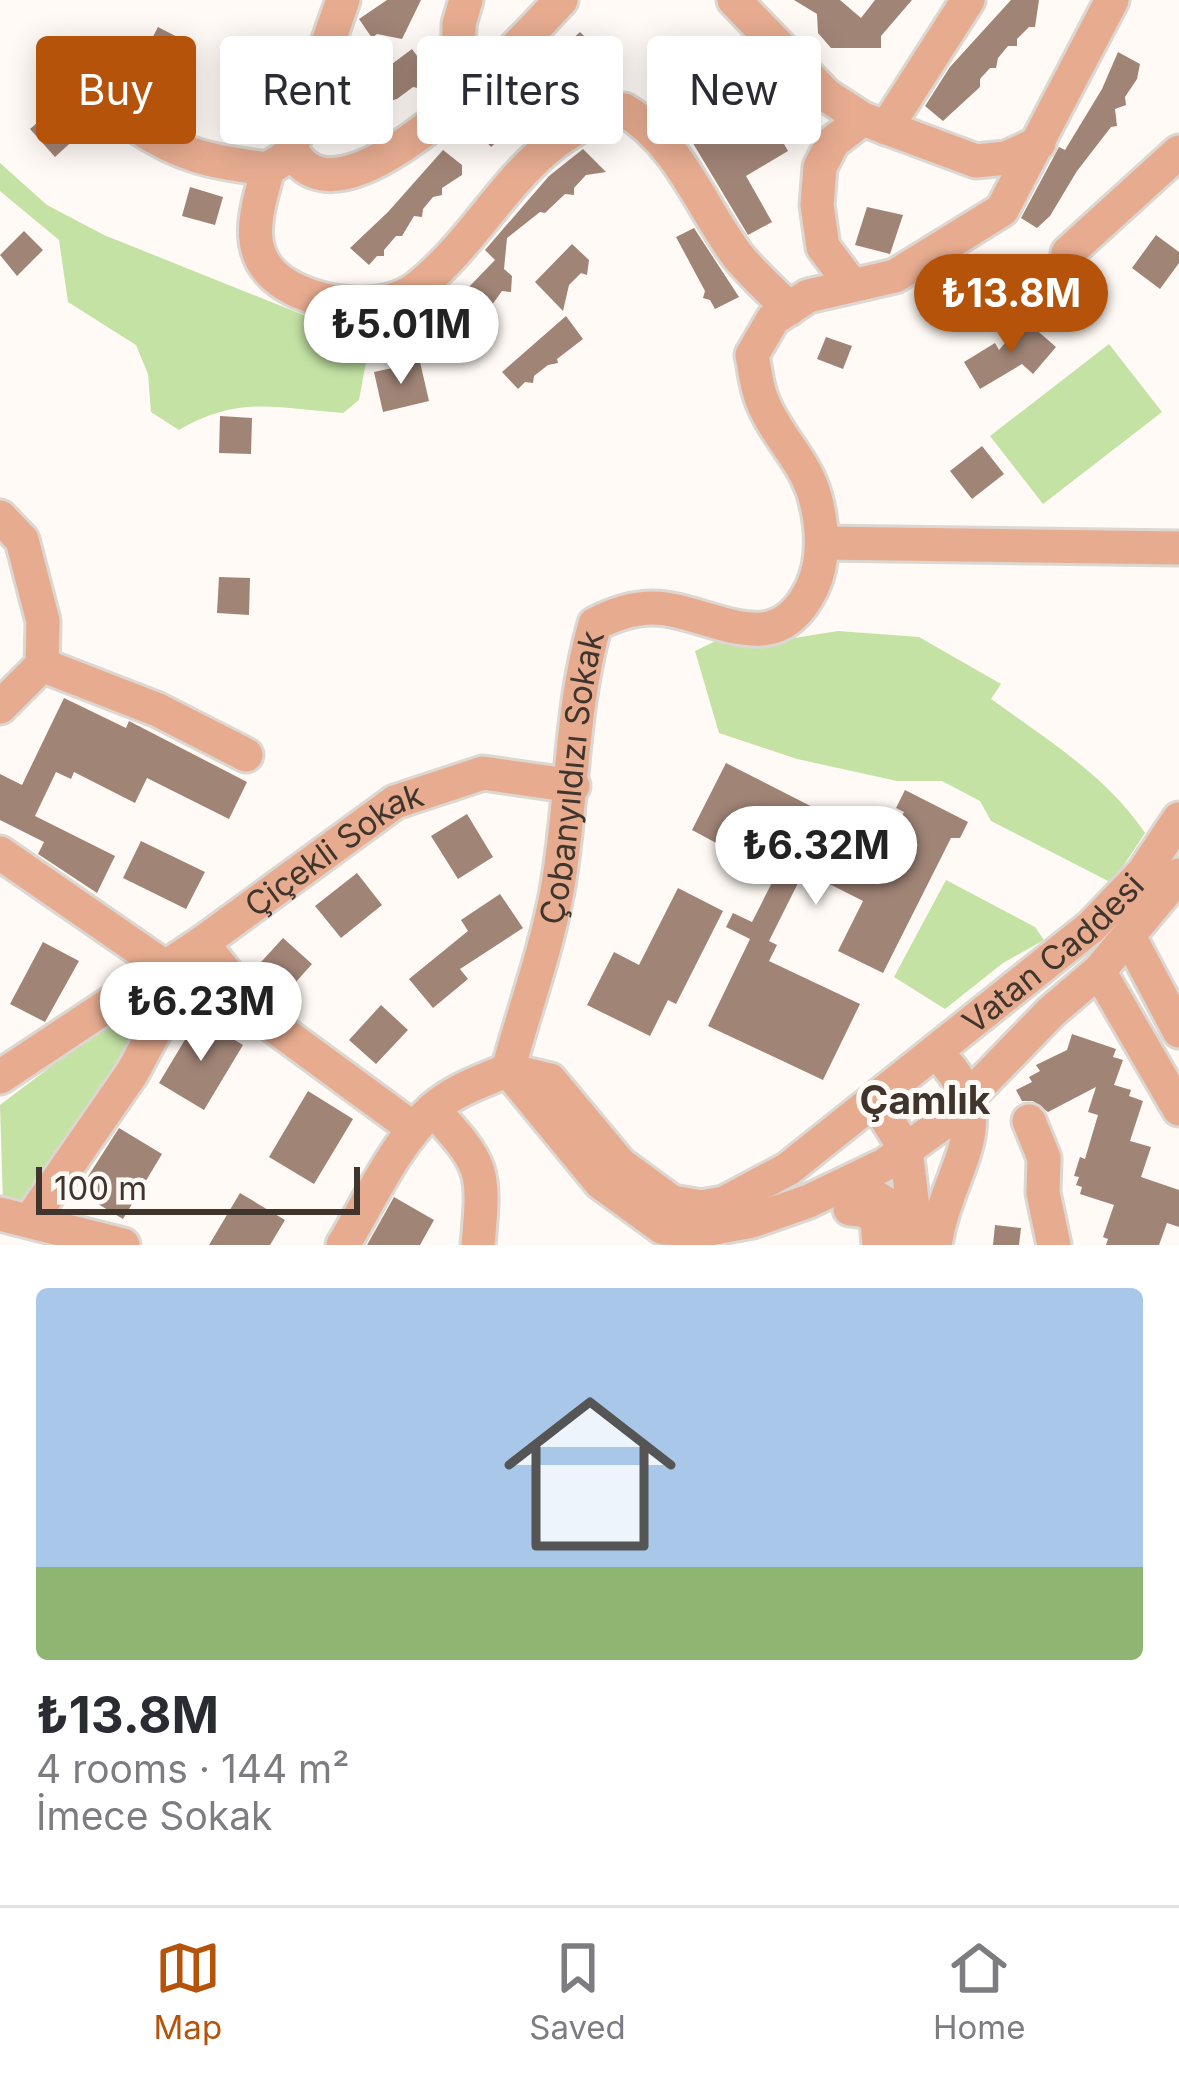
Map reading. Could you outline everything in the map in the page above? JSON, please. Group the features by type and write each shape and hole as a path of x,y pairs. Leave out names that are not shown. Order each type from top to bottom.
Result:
{"street":[{"path":"343,0 325,59 260,199 255,251 268,274 301,294 358,306 414,291 506,189 564,134 592,117 624,110 646,122 672,152 739,258 789,309"},
{"path":"459,36 466,0"},
{"path":"524,36 561,0"},
{"path":"734,0 826,95 874,124 976,161 1006,158 1039,143"},
{"path":"851,284 824,247 817,205 820,167 833,142 874,124 968,0"},
{"name":"Çobanyıldızı Sokak","path":"508,1070 556,896 573,786 580,676 596,624 617,613 664,608 727,627 770,630 799,612 815,583 822,543 815,498 799,458 762,402 752,355 772,320 808,296 895,276 1002,210 1112,0"},
{"path":"164,144 217,163 281,161 331,178 366,169 417,135"},
{"path":"1068,253 1179,152"},
{"path":"0,518 22,540 43,621 42,665 0,706"},
{"path":"822,543 1179,548"},
{"path":"42,665 158,710 246,755"},
{"name":"Çiçekli Sokak","path":"0,1077 202,943 395,802 483,773 573,786"},
{"name":"Vatan Caddesi","path":"508,1070 550,1080 620,1164 672,1202 701,1207 724,1203 788,1169 1124,895 1179,819"},
{"path":"0,853 165,967"},
{"name":"Vatan Caddesi","path":"508,1070 602,1183 663,1228 704,1230 850,1195 967,1100 1052,1011 1099,971 1179,875"},
{"path":"1130,938 1179,1031"},
{"path":"123,1245 15,1217 132,1073 202,943 260,1016 475,1156 483,1193 478,1245"},
{"path":"1099,971 1179,1109"},
{"path":"920,1241 972,1127 962,1081 935,1052"},
{"path":"343,1245 424,1119 468,1086 508,1070"},
{"path":"874,1100 906,1150 920,1241"},
{"path":"1029,1121 1044,1158 1043,1193 1054,1245"},
{"path":"850,1195 885,1203 920,1241"},
{"path":"850,1195 877,1220 879,1245"}],"green space":[{"path":"0,163 47,205 104,235 376,344 382,358 366,362 359,400 343,413 240,408 179,430 151,412 148,374 136,345 68,302 59,240 0,191"},
{"path":"1109,344 1162,412 1043,504 990,436"},
{"path":"838,631 919,637 1001,684 991,699 1094,776 1145,833 1112,883 991,821 980,801 942,781 897,781 797,759 719,733 695,651 726,636 775,641"},
{"path":"946,880 1035,927 1044,940 1003,963 945,1009 894,977"},
{"path":"165,980 33,1202 3,1204 0,1105"}],"building":[{"path":"387,0 421,0 402,39 371,36 359,19"},
{"path":"794,0 840,0 861,18 875,0 912,0 881,36 881,48 831,48 818,33 817,14"},
{"path":"1011,0 1039,0 1035,27 1017,39 1017,46 1008,46 996,68 980,79 980,87 943,121 925,106 950,67"},
{"path":"158,27 175,36 153,36"},
{"path":"412,49 417,56 417,88 393,100 393,63"},
{"path":"1118,52 1140,64 1126,105 1115,109 1117,126 1111,127 1037,228 1021,218 1059,147 1065,150 1102,89"},
{"path":"43,144 69,144 55,157"},
{"path":"693,144 784,144 788,151 746,176 772,222 748,235"},
{"path":"583,149 606,172 586,175 574,188 574,195 565,194 507,238 504,269 512,276 511,292 502,291 489,309 483,308 471,320 471,328 460,328 454,335 437,320 495,260 485,250 549,176"},
{"path":"443,150 462,165 462,175 442,188 442,195 433,197 422,217 414,216 384,256 377,256 369,265 350,248"},
{"path":"190,187 223,197 215,225 182,216"},
{"path":"867,207 903,215 890,254 855,245"},
{"path":"694,228 739,297 715,309 703,298 705,291 676,237"},
{"path":"24,231 43,250 17,276 0,255"},
{"path":"1156,235 1179,252 1179,263 1160,289 1132,268"},
{"path":"572,244 589,260 587,275 581,273 569,285 563,311 535,282"},
{"path":"566,316 583,339 558,363 534,376 533,383 525,382 518,389 502,372"},
{"path":"1025,320 1056,347 1033,374 1022,364 980,389 964,362 995,343 999,350"},
{"path":"826,337 852,346 843,369 817,359"},
{"path":"420,362 429,401 383,412 374,372"},
{"path":"220,416 252,418 251,454 219,453"},
{"path":"982,446 1004,474 972,499 950,471"},
{"path":"219,577 250,578 249,615 217,613"},
{"path":"64,698 126,728 129,721 247,782 229,819 147,778 135,803 74,772 71,779 56,772 35,816 115,856 97,893 38,854 44,842 0,820 0,774 22,785"},
{"path":"726,763 887,845 904,812 896,808 905,790 968,822 960,838 951,838 883,973 838,951 863,901 804,871 769,941 777,945 769,961 860,1004 823,1080 708,1026 750,939 726,927 733,913 752,922 782,863 723,833 718,844 692,830"},
{"path":"467,814 493,857 458,879 431,836"},
{"path":"141,841 205,872 186,909 123,878"},
{"path":"357,873 382,905 341,938 315,906"},
{"path":"678,888 723,911 676,1004 668,1000 650,1036 587,1005 614,952 639,965"},
{"path":"500,894 523,928 460,969 468,979 433,1008 409,979 468,931 461,920"},
{"path":"283,938 312,964 278,1002 252,972"},
{"path":"43,942 79,961 45,1022 10,1004"},
{"path":"381,1005 408,1030 376,1064 349,1040"},
{"path":"198,1018 243,1045 204,1110 159,1083"},
{"path":"1072,1034 1116,1049 1113,1057 1123,1060 1114,1085 1131,1090 1129,1096 1143,1101 1130,1141 1151,1147 1141,1177 1179,1190 1179,1227 1167,1223 1159,1245 1106,1245 1108,1239 1103,1237 1114,1205 1080,1194 1082,1187 1076,1185 1079,1177 1074,1176 1080,1157 1085,1159 1098,1115 1088,1112 1096,1087 1048,1112 1033,1101 1022,1101 1016,1090 1032,1082 1029,1077 1040,1071 1036,1065 1067,1050"},
{"path":"308,1091 353,1119 314,1184 269,1157"},
{"path":"119,1128 162,1154 123,1219 78,1192"},
{"path":"240,1193 285,1220 270,1245 209,1245"},
{"path":"394,1197 434,1220 420,1245 367,1245"},
{"path":"995,1225 1021,1228 1019,1245 993,1245"}],"district":[{"name":"Çamlık","path":"925,1099"}]}
